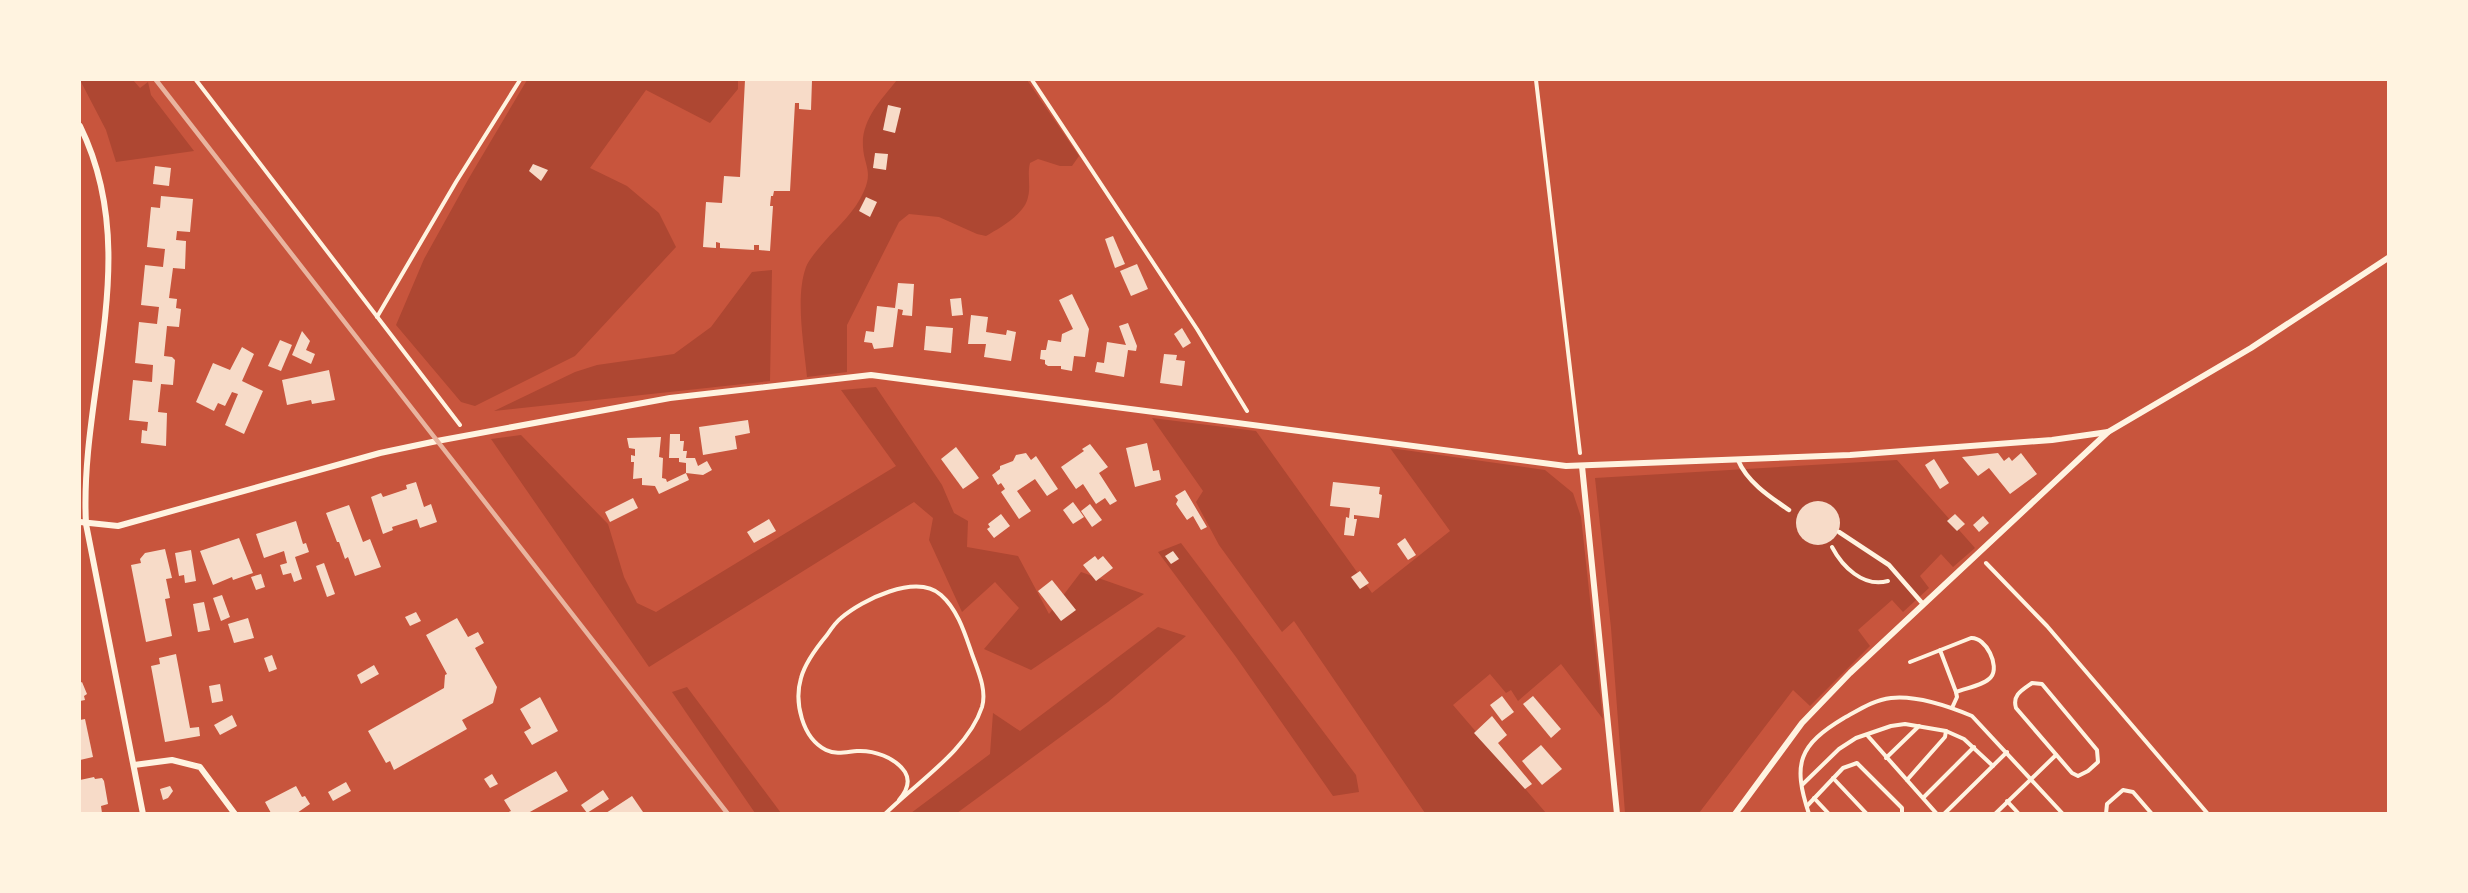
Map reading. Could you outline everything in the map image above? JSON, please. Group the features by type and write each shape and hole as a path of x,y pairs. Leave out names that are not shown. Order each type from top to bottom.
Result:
{"street":[{"path":"80,126 92,155 101,191 110,254 103,339 84,493 83,523 143,813"},
{"path":"1735,813 1802,723 1850,672 2108,432 2251,348 2388,258"},
{"path":"83,523 118,526 380,453 468,435 670,398 871,375 1550,465 1582,466 1850,455 2017,443 2108,432"},
{"path":"1582,466 1617,813"},
{"path":"134,765 172,760 200,766 235,813"}],"lane":[{"path":"1738,460 1742,470 1765,493 1789,510"},
{"path":"1839,532 1889,565 1923,604"}],"path":[{"path":"196,80 468,435"},
{"path":"377,317 462,172 520,80"},
{"path":"1032,80 1232,384 1247,409 1250,417 1249,424"},
{"path":"1536,80 1582,466"},
{"path":"1832,547 1840,561 1852,573 1881,583 1899,577"},
{"path":"1978,553 2047,626 2208,813"},
{"path":"885,813 899,800 963,739 982,707 984,693 964,632 952,609 940,594 920,587 891,590 856,607 840,619 810,660 801,677 799,688 801,718 817,744 836,753 860,751 888,758 906,773 907,788 899,800"},
{"path":"1910,662 1971,638 1981,639 1987,645 1994,669 1989,680 1956,692"},
{"path":"1940,650 1956,692 1957,698 1953,708"},
{"path":"2032,683 2043,684 2097,750 2099,757 2098,762 2078,776 2072,773 2056,755 2014,703 2017,694 2032,683"},
{"path":"1809,813 1800,766 1815,737 1871,703 1891,698 1911,698 1953,708 1972,716 2063,813"},
{"path":"1802,785 1839,749 1856,738 1891,726 1905,724 1946,731 1964,739 1993,766"},
{"path":"1886,758 1919,726"},
{"path":"1907,780 1945,737 1946,731"},
{"path":"1867,735 1937,813"},
{"path":"1924,798 1974,747"},
{"path":"1944,813 2007,752"},
{"path":"1995,813 2056,755"},
{"path":"1807,806 1848,765 1859,764 1902,808 1902,813"},
{"path":"1833,778 1867,813"},
{"path":"2106,813 2107,804 2123,790 2133,792 2152,813"},
{"path":"1814,798 1829,813"},
{"path":"2007,801 2019,813"}],"shaded area":[{"path":"80,80 133,80 140,88 148,82 151,95 194,151 116,162 106,130"},
{"path":"527,80 738,80 738,89 710,123 646,90 590,168 627,186 659,213 676,247 575,356 475,406 461,402 396,325 424,259"},
{"path":"897,80 1027,80 1079,156 1072,166 1060,166 1038,159 1030,163 1029,193 1026,203 1011,220 986,236 939,217 909,214 899,222 847,325 847,372 807,377 801,307 801,292 806,267 817,250 851,212 864,191 868,178 863,147 865,128 873,111"},
{"path":"772,270 770,381 494,411 575,372 597,365 674,354 711,327 752,272"},
{"path":"876,387 942,485 954,513 968,521 967,547 1018,556 1049,614 1081,572 1144,594 1031,670 984,649 1019,608 995,582 962,612 929,540 933,518 914,502 649,667 491,439 521,435 608,524 624,577 637,603 656,612 896,466 841,390"},
{"path":"1152,418 1256,431 1372,593 1450,531 1390,448 1545,470 1573,493 1581,517 1603,719 1561,664 1518,701 1511,690 1506,693 1490,674 1453,705 1546,813 1425,813 1294,621 1282,632 1219,545 1196,502 1203,491"},
{"path":"1897,460 1975,548 1953,567 1941,554 1920,576 1929,588 1903,612 1892,600 1858,630 1870,646 1810,706 1793,690 1699,813 1625,813 1611,628 1595,478"},
{"path":"1181,543 1356,775 1359,792 1333,796 1236,657 1158,552"},
{"path":"1158,627 1186,636 1108,702 957,813 911,813 990,754 993,713 1020,731"},
{"path":"687,687 781,813 755,813 672,692"}],"building":[{"path":"745,80 812,80 811,110 799,109 799,103 795,103 790,191 774,191 771,196 770,206 773,206 770,251 759,250 759,245 754,245 754,250 720,248 720,243 716,242 716,248 703,247 706,202 722,203 724,176 740,177"},
{"path":"888,105 901,108 895,133 883,130"},
{"path":"875,153 888,154 886,170 873,168"},
{"path":"533,164 548,170 541,181 529,171"},
{"path":"155,166 171,168 169,186 153,184"},
{"path":"161,196 193,199 190,232 177,231 176,240 186,241 185,269 173,268 169,298 177,299 176,308 181,309 179,327 167,326 164,356 175,360 173,385 161,384 158,412 167,413 166,446 141,443 142,430 147,431 148,422 129,420 133,380 152,382 153,365 135,363 139,322 157,324 159,307 141,305 145,265 163,267 165,249 147,247 151,207 160,208"},
{"path":"866,197 877,202 870,217 859,211"},
{"path":"1113,236 1125,264 1115,268 1105,239"},
{"path":"1137,264 1148,289 1131,296 1120,271"},
{"path":"898,283 914,284 912,316 902,315 903,310 898,309 893,347 874,349 872,343 864,342 866,331 874,332 877,306 895,308"},
{"path":"1072,294 1089,329 1085,357 1074,356 1072,371 1061,369 1061,366 1048,366 1045,360 1040,359 1041,350 1046,350 1048,340 1061,342 1062,334 1073,329 1059,300"},
{"path":"961,298 963,315 952,316 950,299"},
{"path":"971,315 988,317 986,332 1006,335 1007,330 1016,332 1011,361 984,357 986,344 968,344"},
{"path":"1128,323 1137,346 1136,351 1128,350 1124,377 1095,372 1097,362 1104,363 1107,342 1126,345 1119,326"},
{"path":"926,326 953,328 951,353 924,350"},
{"path":"1182,328 1191,343 1183,348 1174,334"},
{"path":"302,331 310,341 306,350 315,354 311,364 292,355"},
{"path":"280,340 292,345 281,371 268,366"},
{"path":"242,347 254,354 242,381 263,391 244,434 225,425 238,394 232,392 225,406 218,403 214,411 196,402 213,363 230,370"},
{"path":"1164,354 1177,355 1176,360 1185,361 1182,386 1160,383"},
{"path":"329,370 335,400 312,404 311,400 287,405 282,380"},
{"path":"748,420 750,433 735,436 737,449 703,455 699,427"},
{"path":"670,434 680,434 680,441 684,441 683,451 687,451 686,458 695,458 698,466 707,461 712,470 703,475 686,473 686,463 679,462 679,458 669,458"},
{"path":"661,437 659,457 663,458 662,478 667,482 686,473 689,480 659,494 655,486 642,485 642,478 633,479 634,462 631,462 631,455 635,456 635,449 629,448 627,438"},
{"path":"1147,443 1153,471 1159,470 1161,480 1135,487 1126,448"},
{"path":"1090,444 1108,467 1099,473 1117,501 1110,505 1105,498 1096,504 1083,484 1076,489 1061,467"},
{"path":"956,447 979,478 963,489 941,459"},
{"path":"1026,453 1031,460 1036,456 1058,489 1047,496 1035,479 1017,491 1031,511 1019,519 1001,492 1005,489 1001,483 998,485 992,475 1000,469 1000,466 1013,461 1016,455"},
{"path":"1998,453 2004,461 2009,457 2012,461 2021,453 2037,474 2010,494 1989,468 1978,476 1962,457"},
{"path":"1934,459 1949,483 1940,489 1925,465"},
{"path":"416,482 424,507 431,504 437,522 420,528 417,519 392,527 393,530 383,534 371,497 381,493 383,497 407,489 406,485"},
{"path":"1333,482 1380,487 1379,494 1382,495 1379,518 1354,515 1354,519 1357,519 1354,536 1344,535 1346,517 1349,518 1350,508 1330,506"},
{"path":"1185,490 1207,527 1201,530 1193,516 1187,520 1176,504 1178,500 1175,496"},
{"path":"633,498 638,508 610,522 605,512"},
{"path":"1818,501 1833,508 1840,523 1833,538 1818,545 1803,538 1796,523 1803,508"},
{"path":"1073,502 1084,517 1073,524 1063,510"},
{"path":"1090,504 1102,520 1092,527 1081,511"},
{"path":"349,505 363,542 370,539 381,567 355,576 348,557 345,559 339,542 337,542 326,513"},
{"path":"1001,514 1010,526 994,538 987,529 990,527 988,524"},
{"path":"1955,514 1965,524 1957,531 1947,521"},
{"path":"1983,516 1989,523 1979,532 1973,525"},
{"path":"769,519 776,531 754,543 747,532"},
{"path":"296,521 303,544 306,543 309,552 295,557 302,579 294,582 291,573 283,575 280,565 287,563 284,551 264,558 256,534"},
{"path":"239,538 253,573 233,580 232,577 213,585 200,551"},
{"path":"1405,538 1416,555 1408,560 1397,544"},
{"path":"165,549 172,578 166,579 170,598 165,599 172,636 146,642 131,565 141,563 140,559 145,553"},
{"path":"191,550 196,581 185,583 184,575 179,576 175,553"},
{"path":"1173,551 1179,559 1171,564 1165,556"},
{"path":"1095,556 1098,560 1103,556 1113,568 1096,581 1083,565"},
{"path":"324,563 335,594 327,597 316,566"},
{"path":"1360,571 1369,583 1360,589 1351,577"},
{"path":"261,574 265,587 256,590 251,577"},
{"path":"1052,580 1076,610 1061,621 1038,591"},
{"path":"222,595 230,617 221,621 213,598"},
{"path":"204,602 210,630 198,632 193,604"},
{"path":"416,612 421,621 410,626 405,617"},
{"path":"248,618 254,638 234,643 228,624"},
{"path":"457,618 468,637 478,632 484,643 475,648 497,687 493,703 462,720 467,729 394,770 390,761 386,763 368,731 444,688 447,674 426,635"},
{"path":"176,654 190,728 199,727 200,736 165,742 151,666 160,664 159,658"},
{"path":"272,655 277,669 269,672 264,658"},
{"path":"374,665 379,674 361,684 357,675"},
{"path":"82,682 87,694 84,696 85,700 80,701 80,683"},
{"path":"220,684 223,701 212,703 209,686"},
{"path":"1502,696 1514,712 1502,721 1490,705"},
{"path":"1533,696 1561,729 1551,738 1523,704"},
{"path":"540,697 558,731 532,745 524,732 531,728 520,709"},
{"path":"232,715 237,726 220,735 214,725"},
{"path":"1492,716 1507,735 1498,743 1532,784 1525,789 1474,733"},
{"path":"85,719 93,757 80,760 80,720"},
{"path":"1541,745 1562,769 1542,785 1522,761"},
{"path":"556,771 568,791 528,813 506,813 511,811 504,800"},
{"path":"492,774 498,784 490,788 484,779"},
{"path":"94,777 95,779 102,778 104,781 108,804 101,806 102,813 80,813 80,780"},
{"path":"346,782 351,791 333,801 328,792"},
{"path":"170,786 173,791 168,798 163,800 160,789"},
{"path":"296,786 302,797 305,796 310,804 297,813 271,813 265,802"},
{"path":"603,790 609,799 587,813 581,805"},
{"path":"632,796 643,812 606,813"}],"railway":[{"path":"156,80 728,814"}]}
